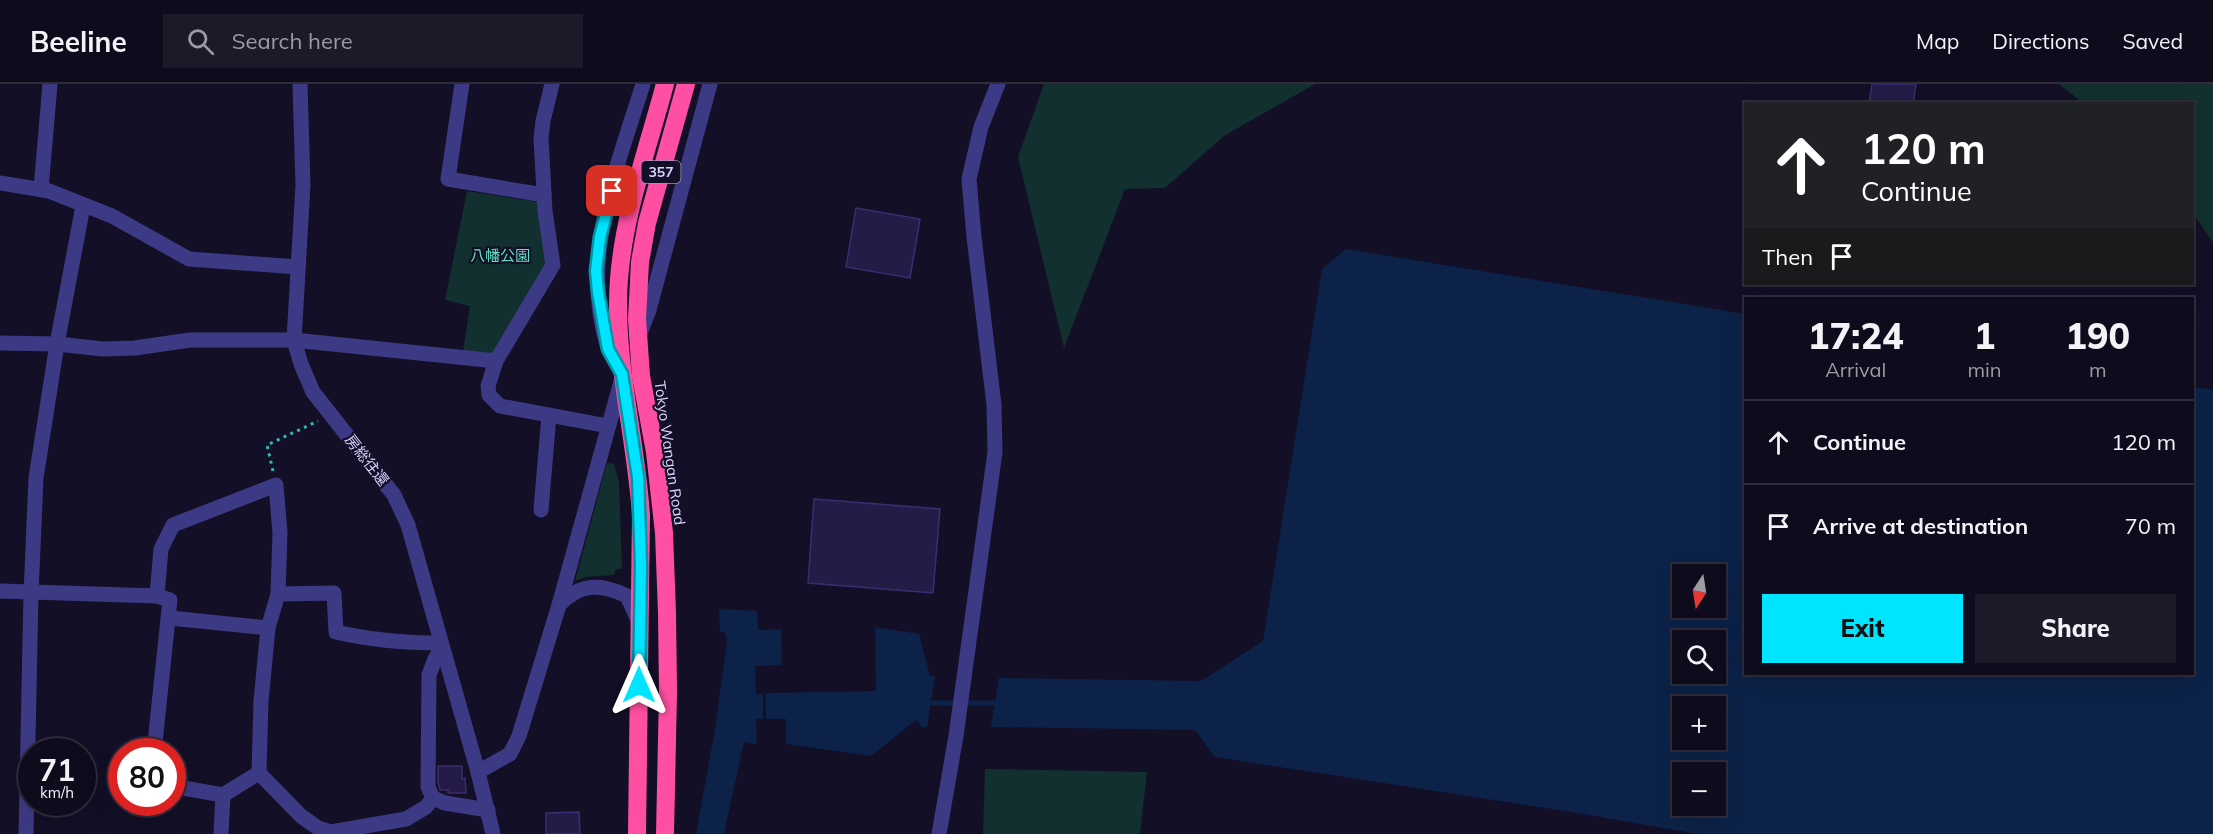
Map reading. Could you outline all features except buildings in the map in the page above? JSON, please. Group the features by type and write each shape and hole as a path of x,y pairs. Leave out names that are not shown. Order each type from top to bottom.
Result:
{"highway":[{"name":"357","path":"637,834 641,515 638,477 622,374 619,302 621,259 635,193 665,84"},
{"name":"Tokyo Wangan Road","path":"665,834 668,614 661,492 643,385 638,339 640,262 647,223 686,84"}],"street":[{"path":"41,189 50,84"},
{"name":"房総往還","path":"300,84 303,185 294,340 313,392 394,495 408,525 478,772 493,834"},
{"path":"462,84 448,179 544,195"},
{"path":"552,84 543,121 544,195 553,265 496,361 488,386 489,395 500,406 608,426"},
{"path":"622,374 608,349 600,313 596,271 604,218 643,84"},
{"path":"478,772 503,759 515,746 559,605 622,374 649,310 710,84"},
{"path":"939,834 956,736 995,452 994,405 971,217 969,179 981,127 998,84"},
{"path":"0,183 41,189 112,216 189,259 298,267"},
{"path":"26,834 36,478 57,344 83,206"},
{"path":"0,343 57,344 103,349 135,348 190,340 294,340 496,361"},
{"path":"541,510 549,415"},
{"path":"157,596 161,549 173,525 276,485 280,534 278,594 268,628 261,701 259,773 301,816 318,828 331,832 406,819 426,807 433,798"},
{"path":"559,605 574,591 585,587 604,588 627,596 640,626"},
{"path":"0,591 31,594 157,596 170,600 170,618 156,738"},
{"path":"278,594 334,593 336,632 361,638 442,645 429,675 428,787 433,798 445,803 488,810"},
{"path":"170,618 268,628"},
{"path":"186,788 223,795 259,773"},
{"path":"221,834 223,795"}],"path":[{"path":"276,485 267,445 331,415"}],"green space":[{"path":"1044,84 1315,84 1224,136 1165,188 1125,189 1064,348 1018,157"},
{"path":"2059,84 2213,84 2213,243 2194,214 2194,102 2082,102"},
{"name":"八幡公園","path":"467,191 537,202 547,263 495,358 463,351 470,306 445,300"},
{"path":"607,463 614,464 619,481 622,569 616,569 614,575 586,577 575,581"},
{"path":"985,769 1147,772 1140,834 983,834"}],"water":[{"path":"1346,249 1744,314 1744,675 2194,675 2194,387 2213,390 2213,834 1698,834 1215,757 1195,730 991,727 999,678 1201,681 1263,641 1322,269"},
{"path":"719,609 757,611 758,630 781,629 782,665 755,666 756,694 763,694 763,719 756,719 757,744 744,742 724,834 696,834 715,729 727,641 725,632 720,632"},
{"path":"875,627 919,634 930,676 935,677 927,727 922,727 916,720 871,756 786,744 786,719 766,719 766,693 876,691"}],"waterway":[{"path":"925,703 999,703"}],"route":[{"path":"612,191 600,237 596,271 600,313 608,349 622,374 638,477 641,515 639,685"}]}
